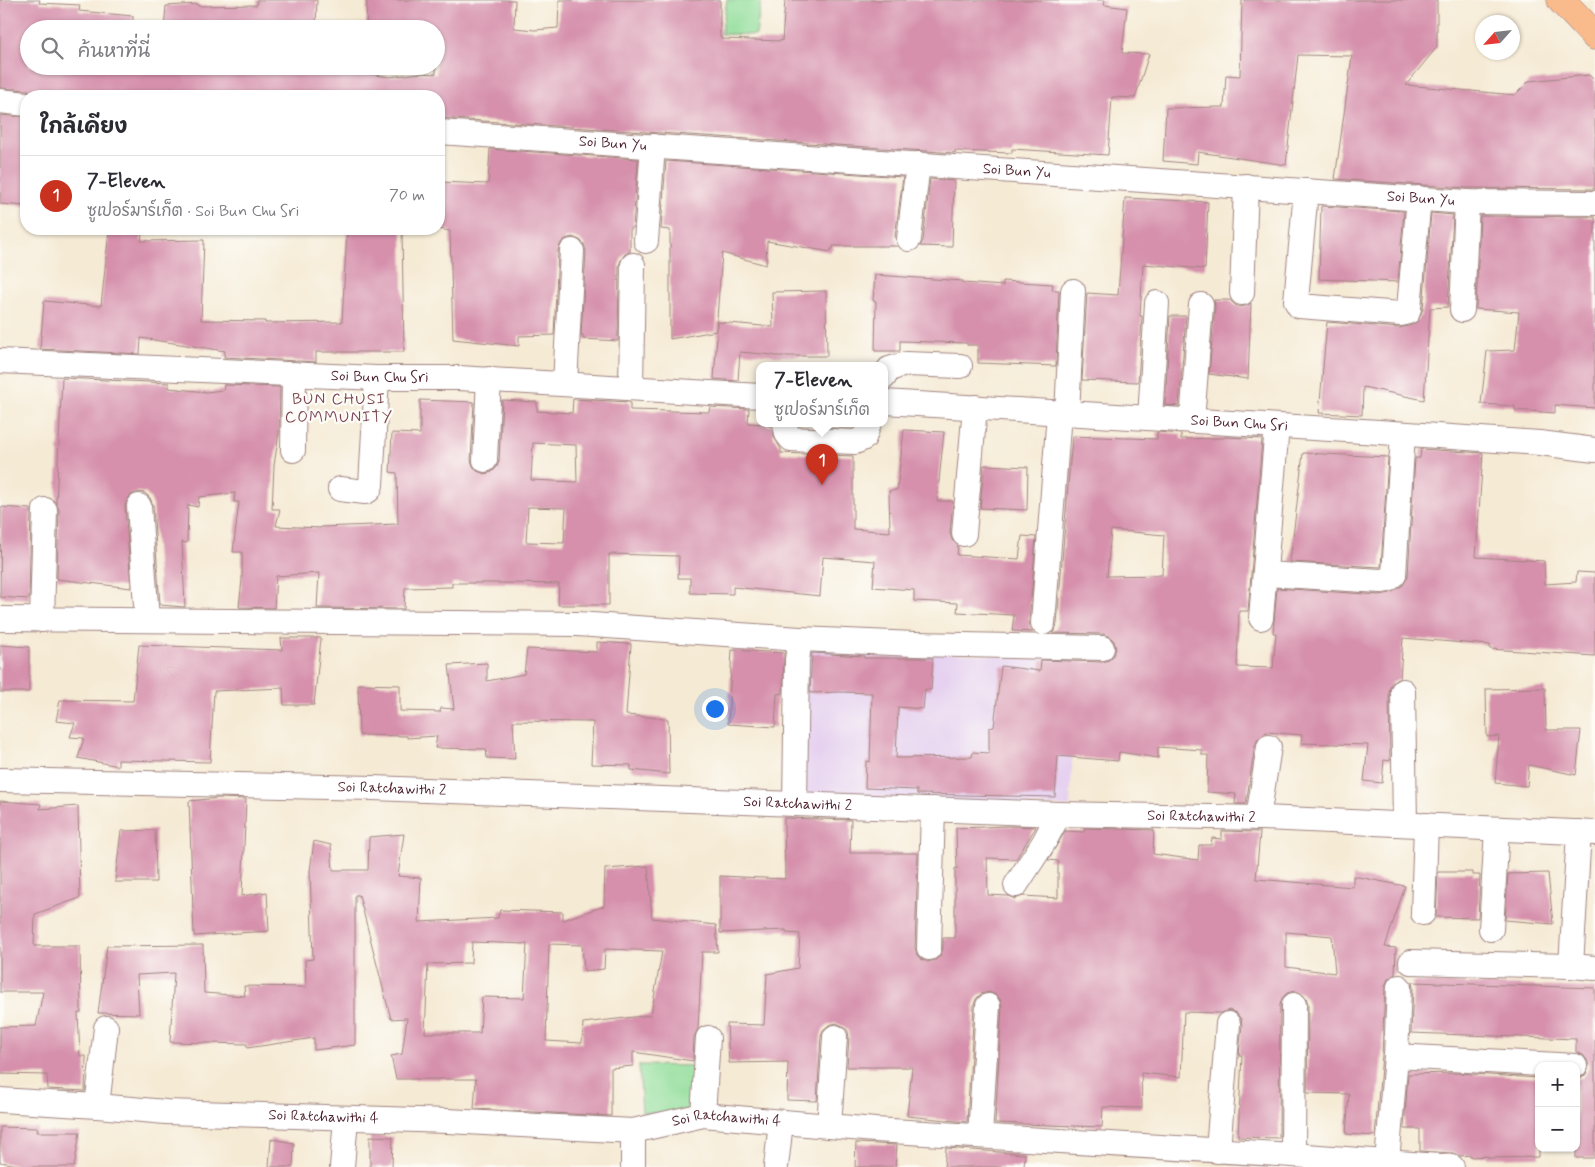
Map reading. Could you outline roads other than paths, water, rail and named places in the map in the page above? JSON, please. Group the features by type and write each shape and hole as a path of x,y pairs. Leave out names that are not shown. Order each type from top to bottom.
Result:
{"main road":[{"path":"1561,0 1595,36"}],"street":[{"path":"0,101 20,103"},
{"name":"Soi Bun Yu","path":"445,132 1467,202 1595,203"},
{"path":"646,241 653,146"},
{"path":"909,239 918,164"},
{"path":"1242,293 1246,186"},
{"path":"1306,191 1296,301 1299,306 1392,314 1408,312 1409,308 1418,198"},
{"path":"1462,310 1467,202"},
{"path":"566,384 572,251"},
{"path":"632,265 632,387"},
{"path":"1043,623 1073,291"},
{"path":"1150,418 1158,303"},
{"path":"1192,421 1201,305"},
{"name":"Soi Bun Chu Sri","path":"0,361 377,378 489,379 756,396"},
{"path":"888,371 906,364 960,366"},
{"path":"293,450 294,374"},
{"path":"340,489 365,492 369,490 371,484 377,378"},
{"path":"485,460 489,379"},
{"name":"Soi Bun Chu Sri","path":"888,402 1540,443 1595,450"},
{"path":"964,534 975,408"},
{"path":"1261,618 1277,426"},
{"path":"786,427 787,434 791,439 855,442 864,438 868,427"},
{"path":"1266,574 1381,582 1388,580 1394,575 1404,434"},
{"path":"139,506 147,620"},
{"path":"42,620 45,510"},
{"path":"0,619 577,624 800,639 915,644 1102,648"},
{"path":"795,804 797,660 800,639"},
{"path":"1403,691 1423,913"},
{"path":"1258,818 1269,747"},
{"name":"Soi Ratchawithi 2","path":"0,780 373,788 1059,814 1258,818 1587,832"},
{"path":"929,948 933,809"},
{"path":"1016,885 1044,842 1059,814"},
{"path":"1492,929 1497,828"},
{"path":"1571,966 1587,832"},
{"path":"1411,962 1595,968"},
{"path":"1387,1162 1396,1056 1399,987"},
{"path":"1293,1156 1294,1005"},
{"path":"980,1136 988,1006"},
{"path":"1218,1151 1228,1024"},
{"path":"97,1106 106,1028"},
{"path":"829,1126 835,1037"},
{"path":"703,1115 708,1038"},
{"path":"1396,1056 1535,1064"},
{"path":"1580,1066 1595,1067"},
{"name":"Soi Ratchawithi 4","path":"0,1100 166,1112 448,1121 633,1131 703,1115 980,1136 1178,1158 1218,1151 1452,1167"},
{"path":"342,1167 346,1118"},
{"path":"776,1167 781,1122"},
{"path":"633,1131 633,1167"}],"place":[{"name":"7-Eleven","path":"822,485"}],"district":[{"name":"BUN CHUSI COMMUNITY","path":"339,408"}]}
